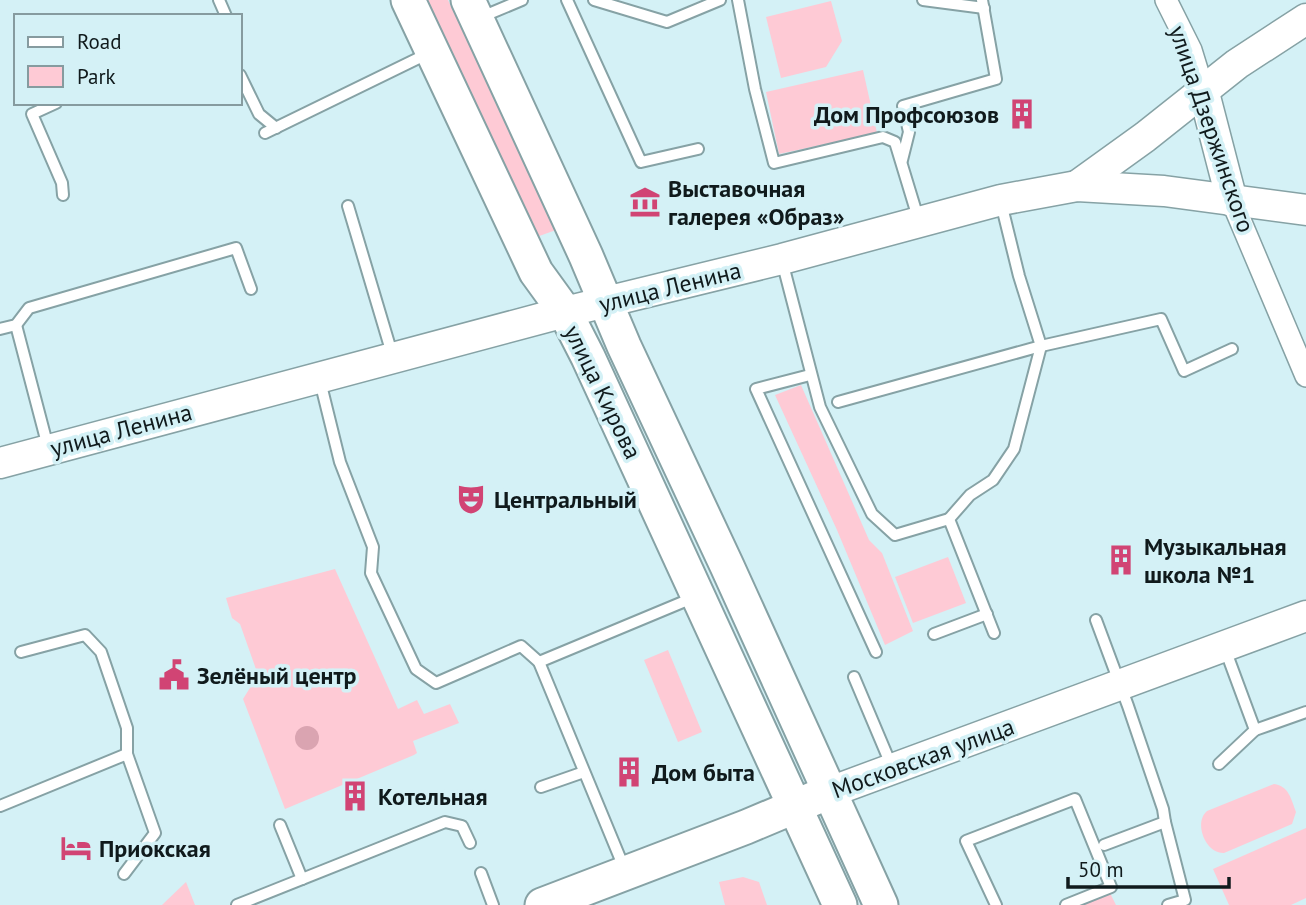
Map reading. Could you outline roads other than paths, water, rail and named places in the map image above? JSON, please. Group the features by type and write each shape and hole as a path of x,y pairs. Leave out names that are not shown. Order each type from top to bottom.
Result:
{"main road":[{"name":"улица Кирова","path":"408,0 536,272 565,312 588,356 840,905"},
{"name":"улица Кирова","path":"472,10 881,905"},
{"path":"1077,186 1145,137 1237,64 1306,19"},
{"name":"улица Дзержинского","path":"1203,89 1232,201"},
{"name":"улица Ленина","path":"0,463 565,312 782,259 1001,200 1077,186 1164,191 1306,211"},
{"name":"Московская улица","path":"542,905 892,767 1306,616"}],"street":[{"name":"улица Дзержинского","path":"1166,0 1191,50 1203,89"},
{"name":"улица Дзержинского","path":"1232,201 1306,376"}],"lane":[{"path":"472,10 522,0"},
{"path":"567,0 641,162 698,149"},
{"path":"593,0 667,22 720,0"},
{"path":"738,0 755,89 774,163 883,137 895,142 919,222"},
{"path":"901,163 909,132 903,106 996,79 983,4 923,0"},
{"path":"265,133 433,52"},
{"path":"242,79 259,114 276,128"},
{"path":"52,105 32,114 62,183 62,195"},
{"path":"782,259 820,408 872,514 895,536 948,519 970,495 993,480 1014,449 1041,346 1019,276 1001,200"},
{"path":"348,206 393,358"},
{"path":"0,329 16,325 29,308 236,248 251,289"},
{"path":"838,402 1041,346 1161,319 1184,371 1232,349"},
{"path":"16,325 49,450"},
{"path":"810,374 756,389 876,652"},
{"path":"319,378 340,462 373,547 372,573 416,669 436,683 521,646 539,662 626,873"},
{"path":"948,519 994,633"},
{"path":"539,662 698,596"},
{"path":"933,634 987,614"},
{"path":"1096,620 1163,809 1185,900 1168,905"},
{"path":"21,652 85,635 101,652 127,728 127,754 155,833 124,874"},
{"path":"1225,647 1255,730"},
{"path":"855,677 892,767"},
{"path":"1219,764 1255,730 1306,712"},
{"path":"0,806 127,754"},
{"path":"541,787 584,772"},
{"path":"996,905 967,841 1075,799 1111,887 1066,905"},
{"path":"237,905 445,822 462,826 470,843"},
{"path":"1104,845 1165,822"},
{"path":"280,825 302,879"},
{"path":"481,873 492,905"}],"place":[{"name":"Дом Профсоюзов","path":"1022,114"},
{"name":"Выставочная галерея «Образ»","path":"645,202"},
{"name":"Центральный","path":"471,499"},
{"name":"Музыкальная школа №1","path":"1121,560"},
{"name":"Зелёный центр","path":"174,675"},
{"name":"Дом быта","path":"629,772"},
{"name":"Котельная","path":"355,796"},
{"name":"Приокская","path":"76,848"}]}
